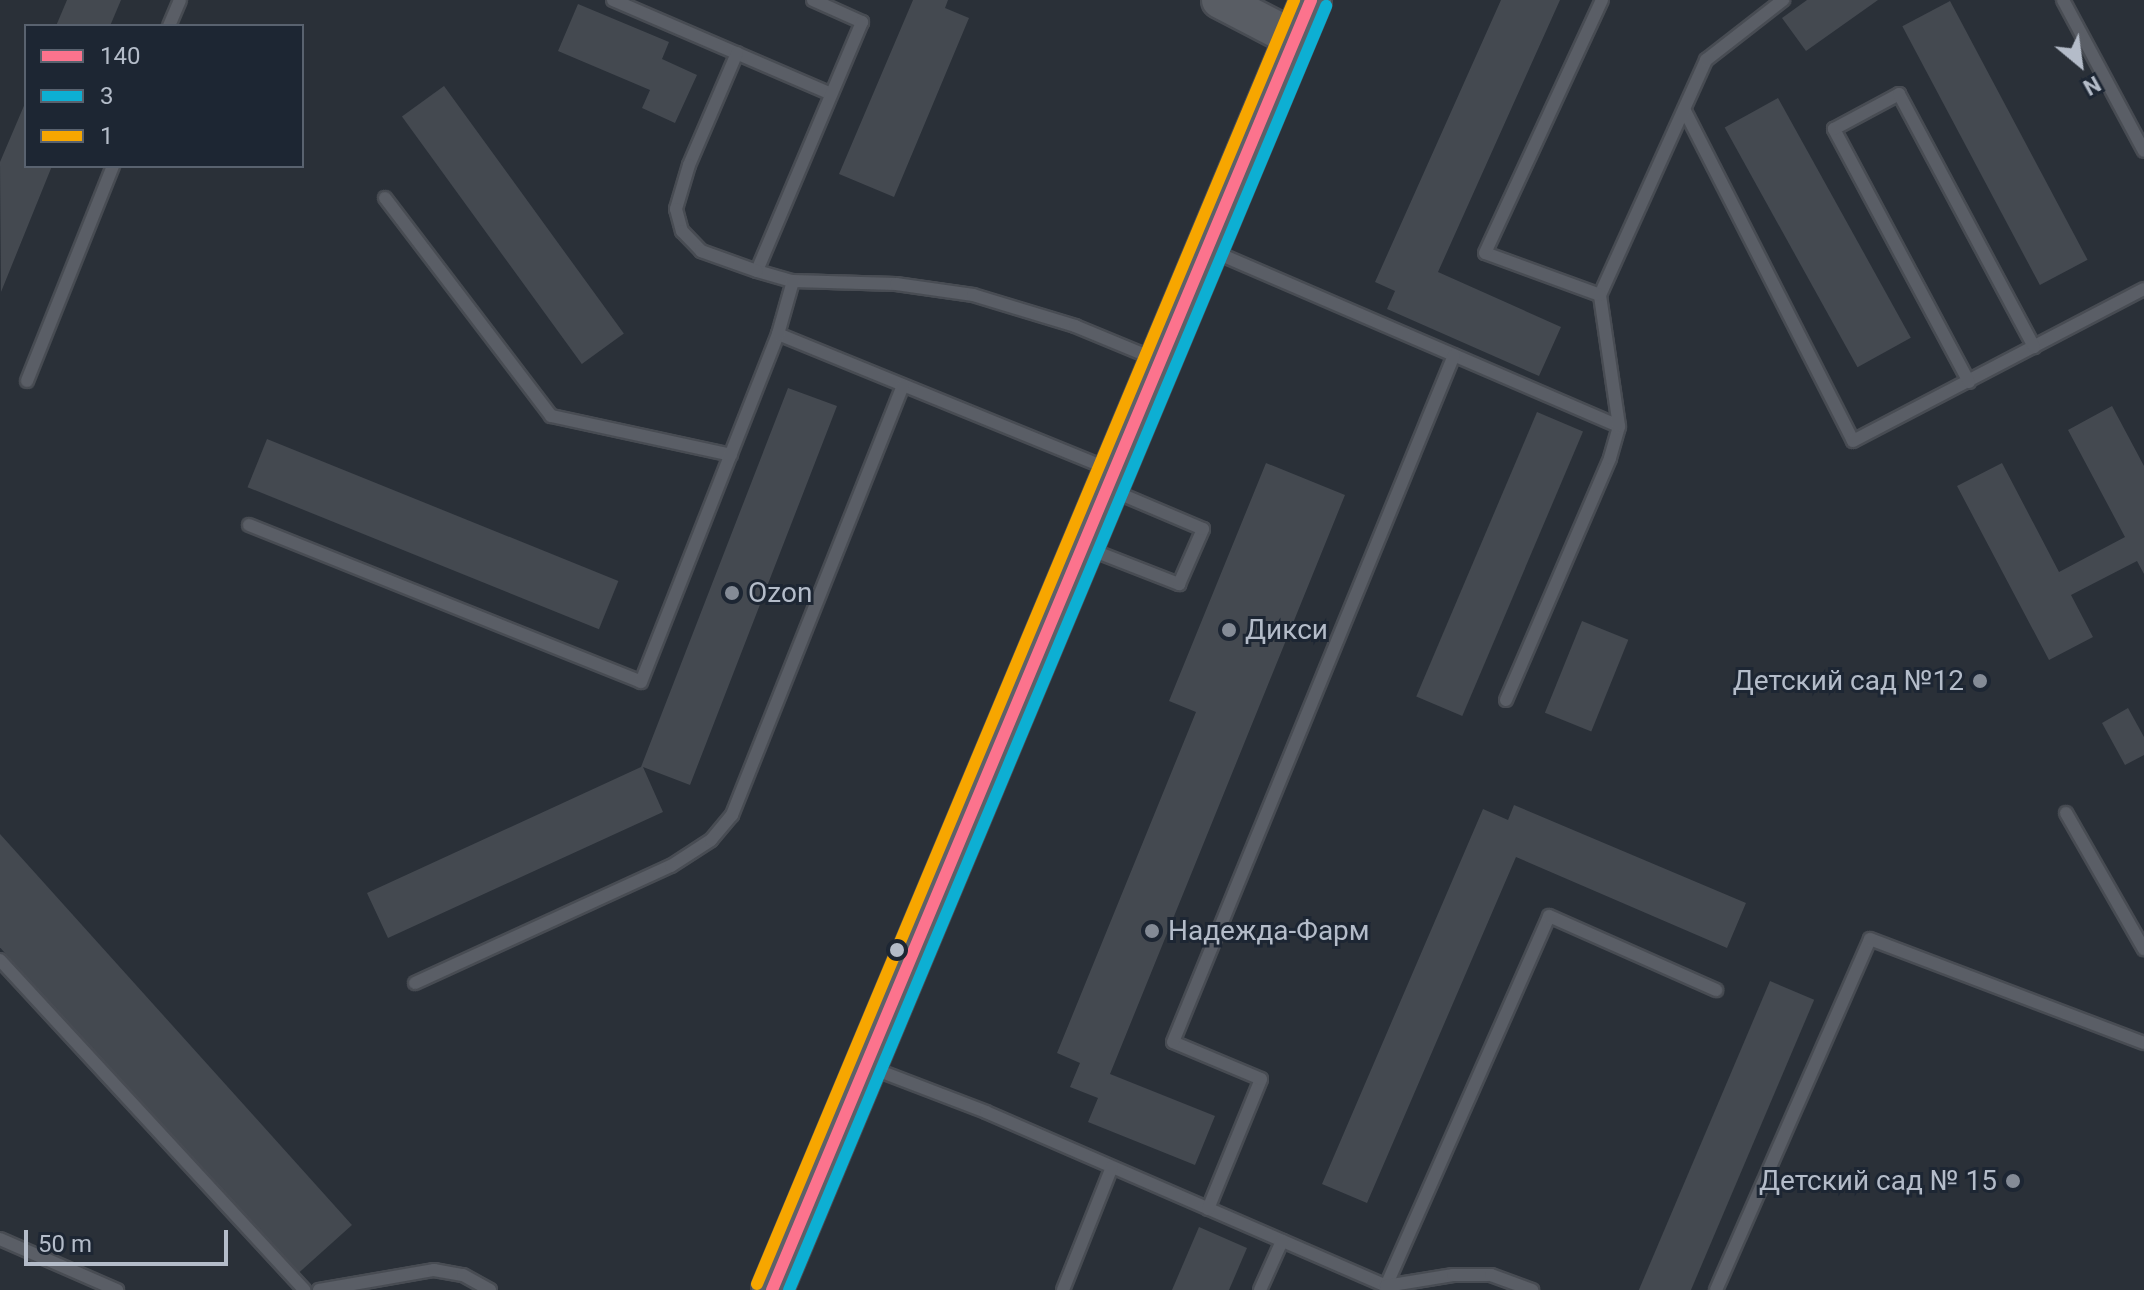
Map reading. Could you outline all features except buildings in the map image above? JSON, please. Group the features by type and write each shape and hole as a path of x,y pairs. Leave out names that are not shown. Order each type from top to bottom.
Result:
{"main road":[{"path":"772,1290 1311,0"}],"street":[{"path":"1220,0 1295,39"}],"lane":[{"path":"170,24 180,0"},
{"path":"613,0 831,94"},
{"path":"757,271 862,22 813,0"},
{"path":"1600,295 1485,253 1602,0"},
{"path":"1506,700 1610,458 1619,426 1600,295 1706,60 1783,0"},
{"path":"2063,0 2144,151"},
{"path":"737,53 689,165 676,209 682,231 701,251 793,281 896,284 973,295 1075,326 1159,362"},
{"path":"1969,382 1834,129 1899,94 2034,347"},
{"path":"1685,111 1853,441 2144,289"},
{"path":"27,381 112,168"},
{"path":"385,198 551,416 731,455"},
{"path":"1207,248 1619,426"},
{"path":"249,525 641,682 778,334 793,281"},
{"path":"778,334 1110,479 1203,529 1179,584 1083,546"},
{"path":"1208,1209 1261,1079 1173,1042 1454,355"},
{"path":"415,983 671,866 711,840 732,815 903,386"},
{"path":"2066,813 2144,949"},
{"path":"1386,1286 1549,916 1716,990"},
{"path":"1716,1290 1870,939 2144,1043"},
{"path":"0,960 304,1290"},
{"path":"866,1066 1112,1167 1386,1286 1453,1275 1491,1275 1532,1290"},
{"path":"1063,1290 1112,1167"},
{"path":"0,1239 117,1290"},
{"path":"1260,1290 1282,1241"},
{"path":"319,1290 434,1270 463,1275 490,1290"}],"transit line":[{"name":"1","path":"757,1284 1294,0"},
{"name":"140","path":"772,1290 1311,0"},
{"name":"3","path":"789,1290 1326,6"}],"place":[{"name":"Ozon","path":"732,593"},
{"name":"Дикси","path":"1229,630"},
{"name":"Детский сад №12","path":"1980,681"},
{"name":"Надежда-Фарм","path":"1152,931"},
{"name":"Детский сад № 15","path":"2013,1181"}]}
